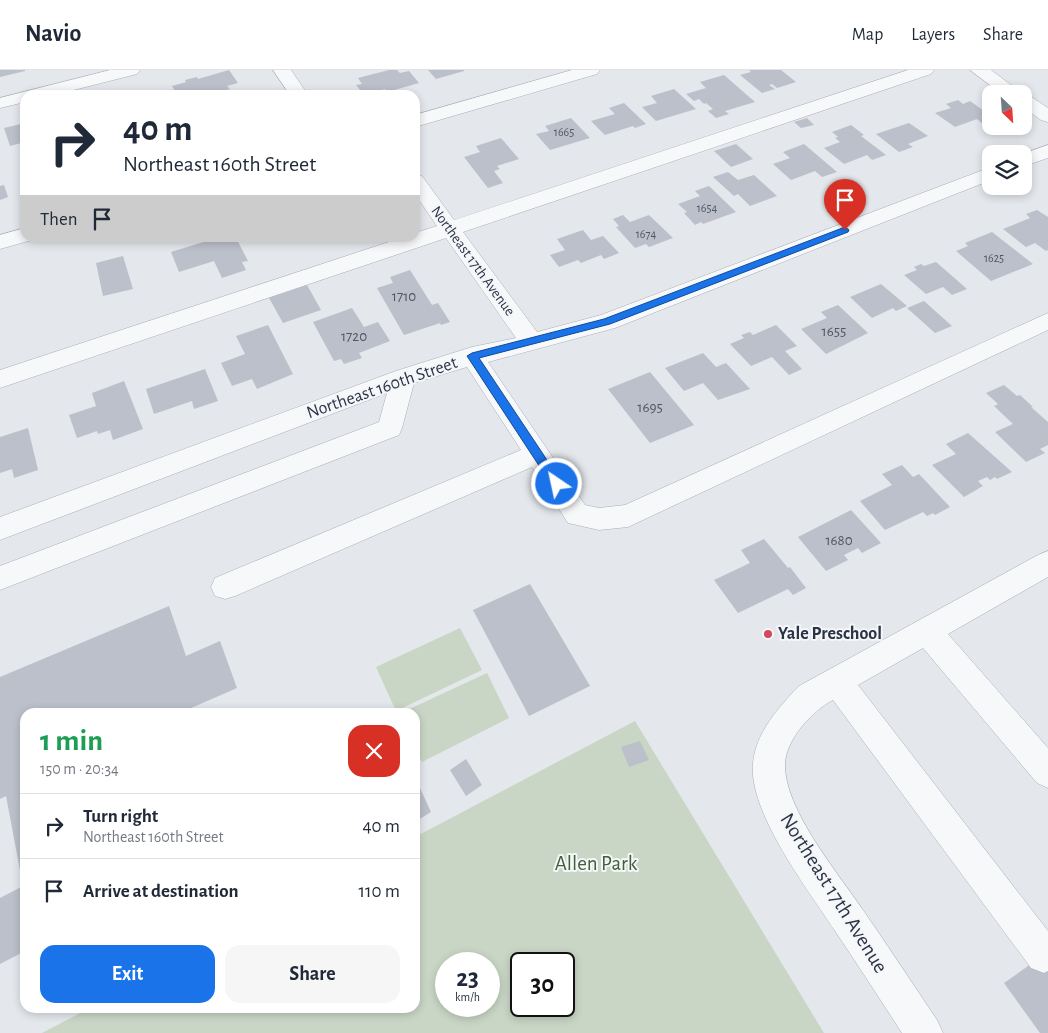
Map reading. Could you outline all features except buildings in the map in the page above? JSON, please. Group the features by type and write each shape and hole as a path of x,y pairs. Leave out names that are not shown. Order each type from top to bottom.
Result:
{"street":[{"path":"53,90 131,70"},
{"path":"282,70 296,90"},
{"path":"420,120 592,70"},
{"path":"420,239 925,70"},
{"path":"979,70 1001,85"},
{"path":"0,103 20,98"},
{"path":"1032,105 1048,116"},
{"path":"1032,157 1048,151"},
{"name":"Northeast 160th Street","path":"0,529 404,377 472,356 607,322 982,176"},
{"name":"Northeast 17th Avenue","path":"420,187 532,342"},
{"path":"0,242 20,236"},
{"path":"0,379 411,242"},
{"path":"472,356 577,514 598,519 628,516 1048,322"},
{"path":"0,578 390,428 404,377"},
{"path":"225,587 537,454"},
{"path":"1044,955 837,681 1048,563"},
{"path":"927,631 1048,772"},
{"name":"Northeast 17th Avenue","path":"837,681 810,696 790,717 773,744 769,773 779,805 801,848 924,1033"}],"green space":[{"path":"460,628 482,670 402,708 395,708 376,667"},
{"path":"487,673 509,718 422,762 420,758 420,708 412,708"},
{"name":"Allen Park","path":"635,721 824,1033 42,1033 80,1013 420,1013 420,834"}],"place":[{"name":"Yale Preschool","path":"768,634"}],"route":[{"path":"557,484 472,356 607,322 845,230"}]}
